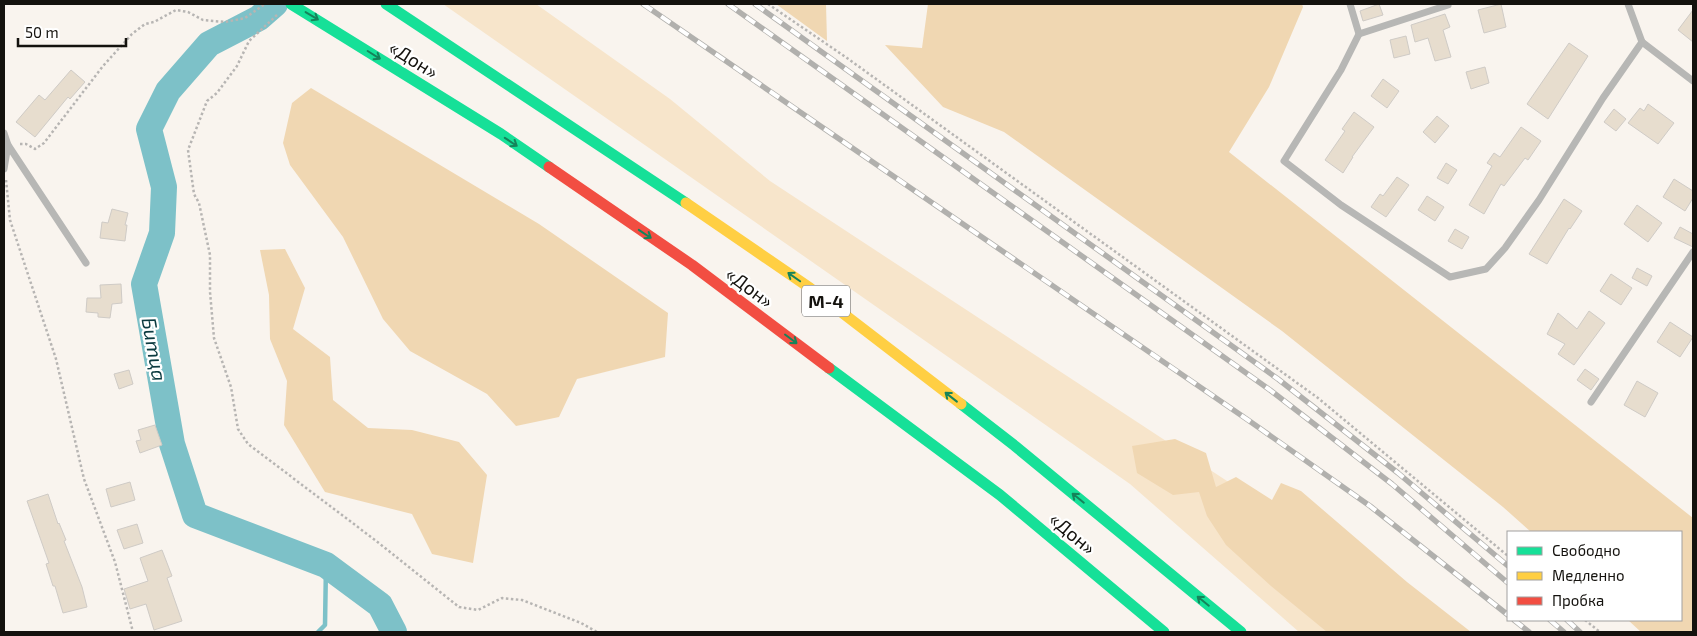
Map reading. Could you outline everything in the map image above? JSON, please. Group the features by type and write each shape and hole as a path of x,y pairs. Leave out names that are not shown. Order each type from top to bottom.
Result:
{"highway":[{"name":"«Дон»","path":"386,4 673,194 810,288 1015,446 1241,632"},
{"name":"«Дон»","path":"286,7 333,29 501,134 692,265 1000,495 1164,632"}],"lane":[{"path":"1350,4 1359,34 1341,70 1284,161 1340,205 1450,277 1486,269 1505,248 1539,200 1603,98 1642,42"},
{"path":"1628,4 1642,42 1693,81"},
{"path":"1359,34 1448,5"},
{"path":"4,133 8,145 86,263"},
{"path":"4,169 8,145"},
{"path":"1591,402 1693,252"}],"path":[{"path":"8,145 26,144 35,149 44,144 104,66 132,34 145,24 154,22 176,10 188,12 203,20 225,22 245,18 265,4"},
{"path":"768,4 847,58 1318,398 1507,555"},
{"path":"286,7 249,41 232,73 218,93 207,101 188,150 194,194 199,203 210,255 210,292 214,338 231,387 238,429 248,444 375,540 459,607 478,610 502,598 522,600 581,623 597,632"},
{"path":"4,169 10,220 56,358 84,479 115,562 134,632"},
{"path":"1586,621 1600,632"}],"shaded area":[{"path":"443,4 536,4 670,99 770,181 1320,542 1422,632 1299,632 1130,484"},
{"path":"776,4 826,4 827,41"},
{"path":"928,4 1302,4 1303,7 1269,87 1229,152 1693,518 1693,632 1641,632 1629,621 1682,621 1682,531 1530,531 1503,507 1282,331 1004,132 943,107 885,45 922,48"},
{"path":"311,88 539,224 668,313 665,357 577,379 559,417 516,426 487,394 410,351 383,319 343,237 290,165 283,143 292,103"},
{"path":"285,249 305,288 293,329 330,357 333,400 368,428 412,430 459,442 487,475 473,563 432,554 412,514 325,492 284,425 287,381 270,339 269,295 260,250"},
{"path":"1175,439 1206,453 1216,487 1236,477 1272,500 1281,483 1301,491 1407,582 1471,632 1327,632 1271,586 1226,545 1207,516 1199,492 1173,495 1137,473 1132,446"}],"building":[{"path":"1379,4 1383,15 1363,21 1360,11"},
{"path":"1501,4 1506,27 1484,33 1478,10"},
{"path":"1693,10 1693,42 1678,30"},
{"path":"1445,14 1450,27 1443,30 1451,57 1435,61 1428,38 1415,42 1411,25"},
{"path":"1406,36 1410,54 1394,58 1390,40"},
{"path":"1569,43 1588,56 1548,119 1527,104"},
{"path":"1485,67 1489,83 1471,89 1466,72"},
{"path":"71,70 85,82 70,99 68,97 35,137 16,122 39,95 45,100"},
{"path":"1383,79 1399,91 1387,108 1371,96"},
{"path":"1648,104 1674,123 1658,144 1628,123 1640,108 1644,111"},
{"path":"1614,109 1626,119 1616,131 1604,122"},
{"path":"1354,112 1374,127 1343,173 1325,160 1345,131 1342,129"},
{"path":"1437,116 1449,126 1435,143 1423,132"},
{"path":"1521,127 1541,141 1528,160 1525,158 1504,186 1501,184 1484,214 1469,205 1492,166 1487,163 1494,153 1500,157"},
{"path":"1446,163 1457,170 1448,184 1437,178"},
{"path":"1397,177 1409,185 1386,217 1371,207 1380,194 1383,196"},
{"path":"1674,179 1693,191 1693,198 1685,211 1663,197"},
{"path":"1427,196 1444,207 1435,221 1418,210"},
{"path":"1564,199 1582,211 1547,264 1529,254"},
{"path":"1637,205 1662,223 1648,242 1624,224"},
{"path":"112,209 128,213 125,225 127,225 125,241 100,238 102,222 108,223"},
{"path":"1680,227 1693,234 1693,247 1674,238"},
{"path":"1455,229 1469,237 1462,249 1448,241"},
{"path":"1637,268 1652,276 1647,286 1632,278"},
{"path":"1611,274 1632,288 1621,305 1600,291"},
{"path":"121,284 122,303 112,304 110,318 98,317 98,313 86,312 87,298 101,298 100,285"},
{"path":"1589,311 1605,323 1574,365 1558,354 1565,344 1547,334 1558,313 1577,329"},
{"path":"1670,322 1693,337 1680,357 1657,342"},
{"path":"1585,369 1599,379 1591,390 1577,380"},
{"path":"129,370 133,384 119,389 114,374"},
{"path":"1637,381 1658,393 1645,417 1624,405"},
{"path":"155,425 162,445 140,453 136,441 141,440 138,430"},
{"path":"130,482 135,500 111,507 106,489"},
{"path":"48,494 58,524 66,540 64,541 82,587 87,607 63,613 46,564 49,563 27,501"},
{"path":"137,524 143,543 124,549 117,530"},
{"path":"162,550 172,576 167,578 182,621 154,630 146,604 130,609 124,589 148,581 140,558"}],"waterway":[{"name":"Битца","path":"275,4 259,18 209,44 168,91 149,129 164,187 162,233 144,284 172,444 195,515 326,565 380,605 394,632"},
{"path":"318,632 325,625 326,565"}],"railway":[{"path":"643,4 1370,506 1507,614"},
{"path":"728,4 1270,390 1392,484 1507,582"},
{"path":"755,4 1278,379 1398,473 1507,565"},
{"path":"1515,621 1529,632"},
{"path":"1551,621 1564,632"},
{"path":"1568,621 1580,632"}],"traffic: fast":[{"path":"291,4 501,134 549,167"},
{"path":"386,4 686,203"},
{"path":"829,368 1000,495 1164,632"},
{"path":"961,404 1015,446 1241,632"}],"traffic: slow":[{"path":"686,203 810,288 961,404"}],"traffic: jam":[{"path":"549,167 692,265 829,368"}]}
